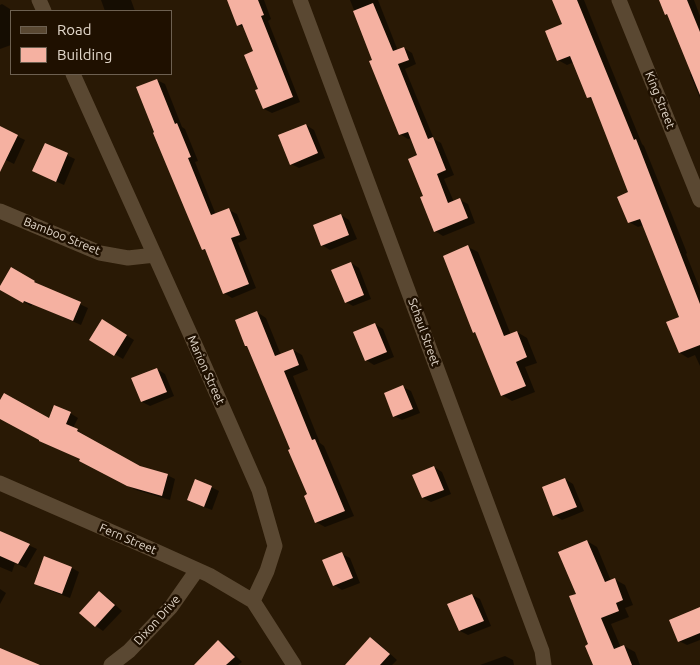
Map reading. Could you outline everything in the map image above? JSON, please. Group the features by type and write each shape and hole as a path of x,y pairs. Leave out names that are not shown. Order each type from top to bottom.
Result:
{"street":[{"name":"Schaul Street","path":"300,0 542,650 544,665"},
{"name":"King Street","path":"619,0 698,190"},
{"name":"Marion Street","path":"73,75 259,490 275,546 267,571 253,601"},
{"name":"Bamboo Street","path":"0,211 100,253 128,258 155,256"},
{"name":"Fern Street","path":"0,483 197,570 253,601"},
{"name":"Dixon Drive","path":"112,665 171,607 197,570"},
{"path":"253,601 294,665"}],"building":[{"path":"227,0 258,0 264,15 261,16 293,97 263,109 255,90 258,89 244,55 253,51 242,24 237,26"},
{"path":"552,0 577,0 634,140 636,139 700,304 700,345 679,353 666,322 679,317 640,219 628,223 617,197 628,192 591,97 587,98 570,56 557,61 545,31 562,24"},
{"path":"659,0 687,0 700,32 700,95 667,14 665,15"},
{"path":"373,3 393,51 404,47 409,60 398,64 428,139 433,137 446,170 437,174 448,203 460,198 468,218 434,232 420,197 423,196 408,159 417,155 408,132 399,135 369,61 372,60 353,11"},
{"path":"157,79 191,157 188,158 211,215 229,208 240,235 231,238 249,284 223,294 205,249 202,250 186,212 136,87"},
{"path":"306,124 318,153 290,165 278,135"},
{"path":"0,126 18,135 0,172"},
{"path":"45,143 68,153 56,182 32,171"},
{"path":"341,214 349,235 321,246 313,225"},
{"path":"468,245 504,336 517,331 527,357 516,362 526,386 501,396 475,332 473,333 443,256"},
{"path":"351,262 364,295 345,303 331,270"},
{"path":"11,267 34,282 81,302 73,321 24,301 23,303 0,290 0,286"},
{"path":"257,311 275,356 293,349 299,365 284,371 312,440 315,439 345,511 315,523 304,496 307,494 288,450 290,449 235,320"},
{"path":"102,319 127,335 114,356 89,340"},
{"path":"375,323 387,352 365,361 353,332"},
{"path":"157,368 167,392 141,402 131,378"},
{"path":"403,385 413,409 393,417 384,393"},
{"path":"4,393 49,418 54,405 71,412 66,424 78,429 77,431 140,466 168,474 162,496 127,486 79,461 80,459 39,441 0,419 0,400"},
{"path":"434,466 444,490 422,498 412,475"},
{"path":"565,478 577,507 553,516 542,487"},
{"path":"195,479 212,486 204,507 187,500"},
{"path":"0,531 30,544 18,564 0,556"},
{"path":"587,540 605,582 615,578 623,600 616,603 619,611 601,618 614,649 624,645 632,665 593,665 585,646 588,644 569,596 576,594 558,552"},
{"path":"342,552 353,578 333,586 322,560"},
{"path":"44,556 72,567 62,594 34,584"},
{"path":"99,591 115,605 95,627 79,613"},
{"path":"472,594 484,621 459,631 447,604"},
{"path":"700,607 700,633 678,642 669,620"},
{"path":"370,637 390,654 380,665 345,665"},
{"path":"218,640 235,657 226,665 194,665"},
{"path":"0,648 40,665 0,665"}]}
